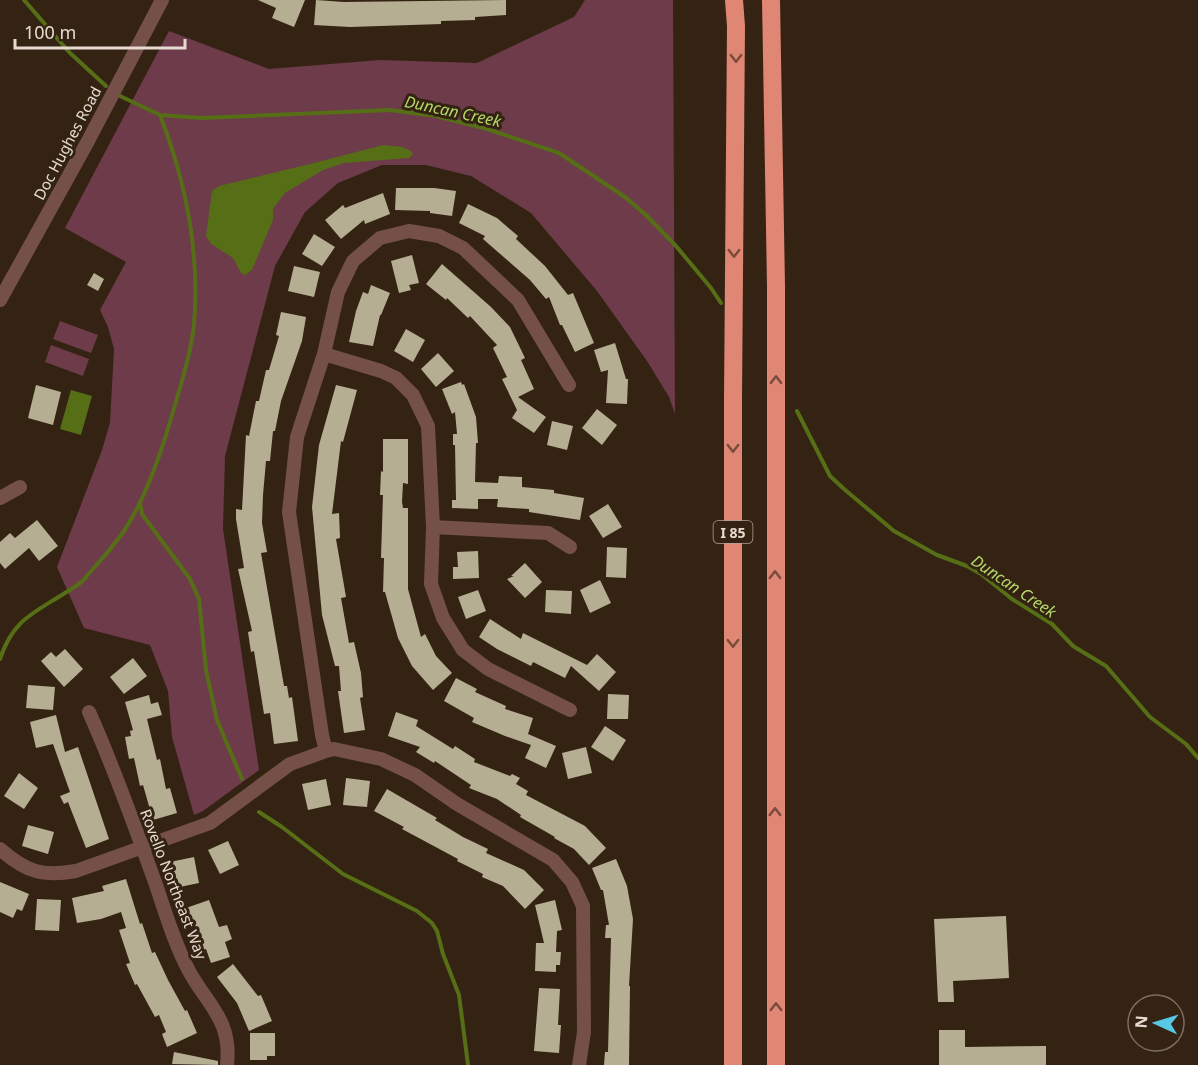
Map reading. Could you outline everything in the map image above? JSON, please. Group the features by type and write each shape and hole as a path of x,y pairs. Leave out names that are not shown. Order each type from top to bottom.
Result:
{"highway":[{"name":"I 85","path":"733,1065 733,388 736,26 734,0"},
{"path":"771,0 776,286 776,1065"}],"street":[{"name":"Doc Hughes Road","path":"0,300 88,141 162,0"},
{"path":"326,751 316,700 289,512 297,438 324,354 338,292 353,261 380,238 409,231 439,236 463,248 518,300 569,385"},
{"path":"324,354 381,371 396,378 413,394 428,426 433,527 431,584 442,618 463,650 488,669 570,710"},
{"path":"0,498 21,486"},
{"path":"433,527 548,533 570,547"},
{"name":"Rovello Northeast Way","path":"89,712 105,748 175,939 190,972 216,1009 224,1028 228,1053 227,1065"},
{"path":"0,849 13,861 31,871 54,875 76,871 210,823 290,764 334,749 381,759 415,775 457,804 552,860 572,882 583,906 584,1032 579,1065"}],"shaded area":[{"path":"585,0 673,0 675,414 669,397 647,361 597,291 531,213 471,176 426,165 382,165 338,183 305,212 275,266 225,456 223,529 259,770 203,811 194,815 172,737 168,691 150,645 84,628 57,567 102,450 110,423 114,349 100,310 126,262 65,228 169,31 269,69 380,60 477,63 574,17"},
{"path":"383,145 403,147 413,154 409,158 344,163 323,170 285,193 273,209 273,220 252,270 245,275 241,273 233,258 211,244 206,236 212,191 219,186"},
{"path":"60,321 98,335 91,353 53,339"},
{"path":"51,345 89,359 83,376 45,362"},
{"path":"71,390 92,396 81,435 60,429"}],"building":[{"path":"258,0 305,0 294,27 272,18 276,8"},
{"path":"316,0 344,2 506,0 506,15 475,17 475,20 441,21 441,24 350,27 314,25"},
{"path":"396,188 434,188 456,191 452,216 430,213 430,211 395,210"},
{"path":"383,193 390,214 365,224 364,220 341,239 325,220 343,205 345,208"},
{"path":"468,204 497,218 518,236 516,239 545,266 568,295 573,293 594,343 575,352 560,325 549,297 546,299 530,280 483,239 485,236 459,223"},
{"path":"314,234 335,247 322,266 302,254"},
{"path":"412,255 419,283 409,285 411,290 399,293 391,261"},
{"path":"442,264 510,327 525,358 521,360 534,389 518,397 546,417 534,433 512,418 517,410 502,379 507,377 493,348 497,345 470,316 468,318 447,298 446,300 426,284"},
{"path":"294,266 320,272 314,297 288,291"},
{"path":"94,273 104,279 98,291 87,285"},
{"path":"371,285 390,293 380,315 373,346 349,342 363,292 368,294"},
{"path":"281,312 306,317 302,341 281,401 275,431 273,431 270,461 266,461 263,495 262,523 267,552 261,553 284,686 287,686 289,698 292,697 298,741 274,744 270,713 264,714 254,651 251,652 248,632 252,631 238,569 244,568 236,509 242,510 246,435 249,436 256,401 259,401 266,370 269,370 279,336 276,335"},
{"path":"406,329 425,340 413,362 394,351"},
{"path":"615,343 626,379 628,379 627,404 606,403 608,370 601,372 594,350"},
{"path":"438,353 454,371 436,387 421,369"},
{"path":"461,382 462,385 464,384 476,417 478,443 476,443 475,482 498,483 499,476 522,477 522,487 554,490 554,493 584,498 580,520 529,512 529,509 497,507 498,499 478,499 478,509 452,508 452,500 456,500 453,434 457,434 455,412 452,414 442,389"},
{"path":"36,385 61,392 53,425 28,418"},
{"path":"336,385 357,390 343,442 341,441 332,514 339,513 340,538 336,539 346,597 341,598 349,643 354,642 361,673 363,697 360,698 365,730 344,733 338,691 341,691 339,666 335,666 322,615 312,507 319,445"},
{"path":"597,409 617,425 602,445 582,428"},
{"path":"552,421 573,426 567,450 547,445"},
{"path":"383,439 408,439 408,484 403,483 402,502 403,508 408,508 408,589 421,637 425,634 436,656 452,673 433,690 412,666 398,638 385,592 383,592 384,558 381,558 383,495 380,495"},
{"path":"608,504 622,527 603,538 589,516"},
{"path":"37,520 58,546 39,561 29,548 5,569 0,563 0,542 10,533 15,538"},
{"path":"607,547 627,548 626,578 606,577"},
{"path":"478,551 479,578 453,579 453,567 458,567 457,552"},
{"path":"525,563 542,582 525,598 507,579 514,576 511,576"},
{"path":"600,580 611,603 590,613 580,590"},
{"path":"478,590 486,611 466,619 458,597"},
{"path":"546,590 572,591 571,614 545,612"},
{"path":"490,619 521,639 523,633 587,665 597,654 616,672 599,691 571,666 565,678 533,662 531,666 479,637"},
{"path":"65,649 83,669 64,687 41,661 51,652 56,657"},
{"path":"133,658 147,676 124,694 110,677"},
{"path":"456,678 477,689 475,692 506,706 505,709 533,718 528,734 556,746 546,768 525,758 531,745 472,722 474,718 444,701"},
{"path":"28,685 55,687 53,710 26,708"},
{"path":"608,694 629,695 628,719 607,719"},
{"path":"149,695 151,704 158,702 162,715 147,719 157,760 160,759 166,789 170,788 177,813 153,820 143,785 140,786 134,758 129,759 125,737 131,736 130,731 133,730 125,702"},
{"path":"396,712 418,720 416,726 453,749 455,746 475,759 474,762 520,778 516,784 528,791 526,795 585,826 606,848 589,865 574,849 520,817 521,815 497,799 469,788 471,785 435,761 434,763 416,752 420,747 388,736"},
{"path":"56,715 65,752 78,747 109,839 86,848 68,802 64,804 60,796 70,792 53,744 36,748 30,722"},
{"path":"605,726 626,740 613,761 591,747"},
{"path":"586,747 592,773 568,779 562,753"},
{"path":"19,773 38,788 24,809 4,796"},
{"path":"346,778 370,781 367,807 343,805"},
{"path":"326,779 331,805 308,810 302,784"},
{"path":"387,789 437,818 435,820 463,837 488,849 486,853 524,870 544,890 525,909 503,886 482,877 483,874 374,811"},
{"path":"28,825 54,832 48,854 22,846"},
{"path":"228,841 239,865 220,874 208,850"},
{"path":"194,857 199,883 175,888 170,862"},
{"path":"616,859 627,886 633,919 629,986 629,1065 604,1065 605,1052 608,1052 611,938 605,938 606,925 609,925 603,890 592,868"},
{"path":"126,879 152,953 155,952 197,1033 167,1047 162,1034 166,1032 159,1015 155,1017 137,984 135,985 126,964 130,963 119,930 126,928 121,912 101,919 77,923 72,898 104,891 102,886"},
{"path":"0,882 29,894 22,911 17,909 13,918 0,912"},
{"path":"37,899 61,900 59,931 35,930"},
{"path":"209,900 219,927 227,925 232,939 225,942 230,957 211,963 206,949 200,951 186,908"},
{"path":"555,900 562,930 557,931 556,952 561,952 560,965 556,965 556,972 535,971 536,943 544,943 535,905"},
{"path":"1006,916 1009,978 953,981 954,1002 938,1002 934,919"},
{"path":"233,964 258,996 261,995 272,1021 249,1031 237,1003 217,977"},
{"path":"539,988 560,989 559,1053 534,1051"},
{"path":"939,1030 965,1030 965,1047 1046,1046 1046,1065 939,1065"},
{"path":"250,1033 275,1033 275,1056 267,1056 267,1060 250,1060"},
{"path":"174,1052 218,1061 218,1065 172,1064"}],"waterway":[{"name":"Duncan Creek","path":"24,0 69,52 106,86"},
{"name":"Duncan Creek","path":"120,96 160,115 201,118 390,110 436,116 487,129 559,153 625,197 646,215 676,246 721,303"},
{"path":"0,659 11,635 25,619 82,582 124,531 151,478 177,398 194,325 195,271 184,192 160,115"},
{"name":"Duncan Creek","path":"797,411 830,476 844,489 894,531 937,555 981,574 1012,599 1052,624 1073,646 1106,666 1150,717 1186,744 1198,758"},
{"path":"140,503 142,514 190,579 199,599 206,670 217,720 242,779"},
{"path":"259,812 343,874 417,911 432,923 437,931 443,954 459,995 468,1065"}]}
